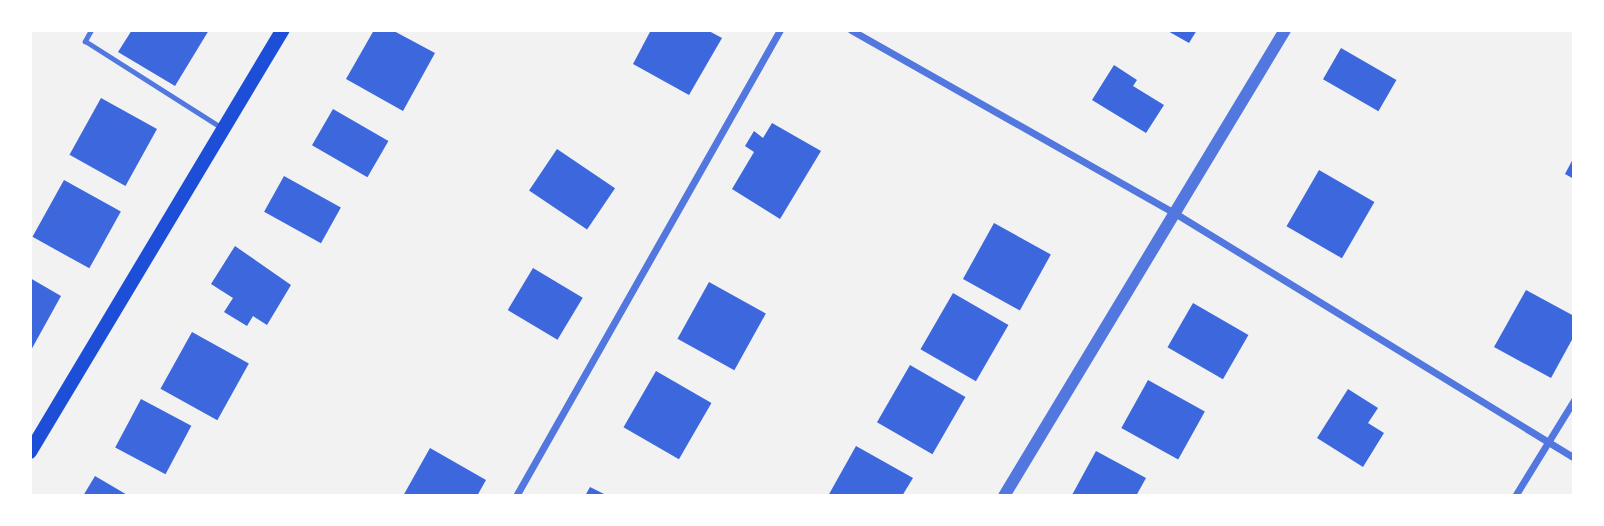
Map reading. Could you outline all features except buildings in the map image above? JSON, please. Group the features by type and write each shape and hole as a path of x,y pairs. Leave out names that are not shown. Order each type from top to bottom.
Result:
{"main road":[{"path":"30,452 284,30"}],"street":[{"path":"516,496 780,30"},
{"path":"851,30 1172,212 1574,458"},
{"path":"1004,496 1172,212 1284,30"},
{"path":"1514,496 1574,400"}],"lane":[{"path":"91,30 85,41 223,130"}]}
